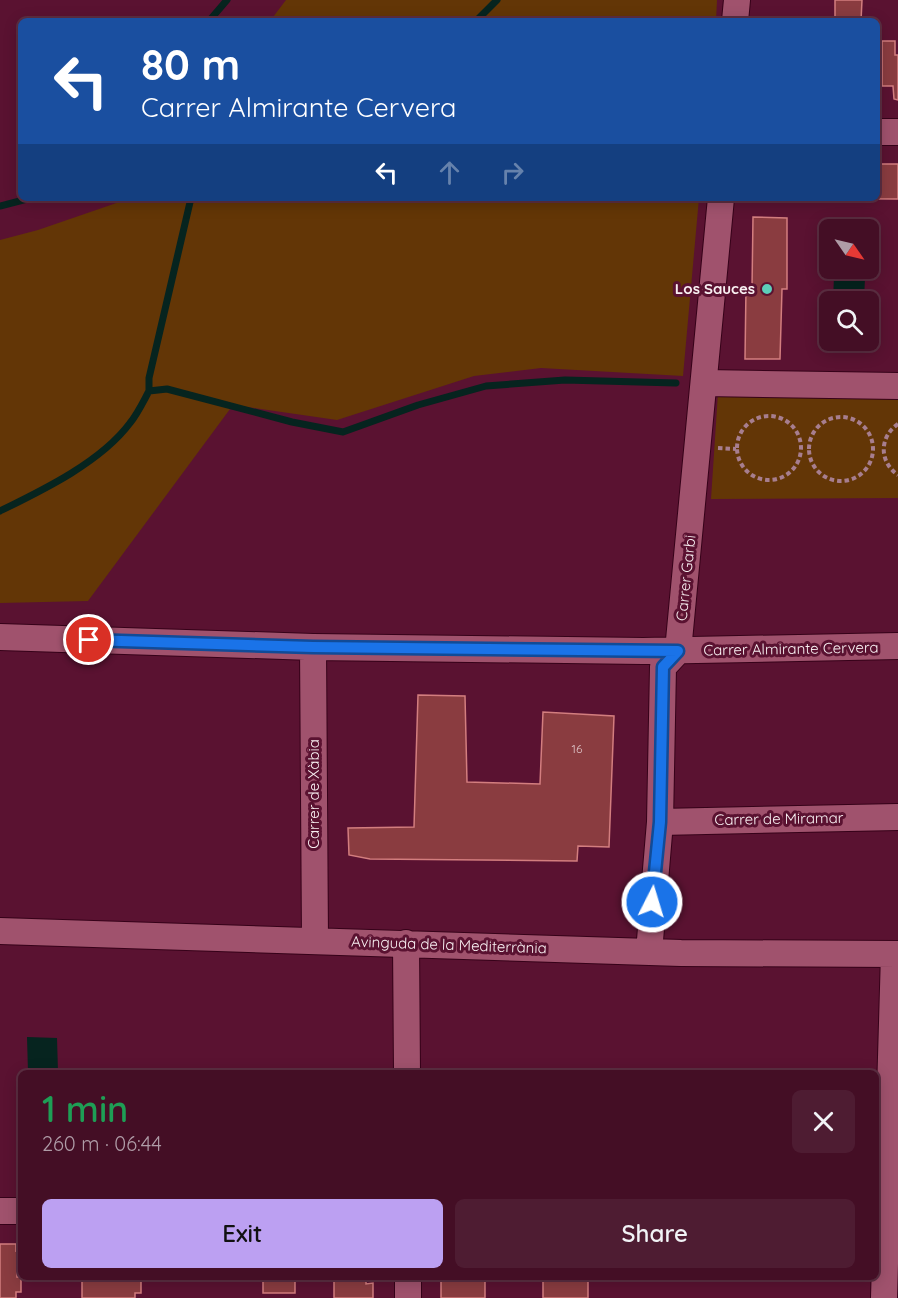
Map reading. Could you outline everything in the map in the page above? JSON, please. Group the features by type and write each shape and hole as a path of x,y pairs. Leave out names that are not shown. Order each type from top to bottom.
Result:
{"street":[{"path":"735,18 737,0"},
{"path":"880,132 898,132"},
{"name":"Carrer Garbi","path":"649,952 660,822 663,667 678,651 721,201"},
{"path":"705,383 898,386"},
{"name":"Carrer Almirante Cervera","path":"0,638 313,647 678,651 898,646"},
{"name":"Carrer de Xàbia","path":"313,647 315,940"},
{"name":"Carrer de Miramar","path":"660,822 898,817"},
{"name":"Avinguda de la Mediterrània","path":"0,931 649,952 896,954"},
{"path":"406,943 407,1070"},
{"path":"884,1298 896,954"},
{"path":"0,1211 18,1211"},
{"path":"408,1280 408,1298"}],"path":[{"path":"761,416 771,416 794,426 802,450 800,460 787,476 767,480 748,473 741,465 736,449 744,427 761,416"},
{"path":"837,416 855,419 863,424 869,432 874,449 866,470 857,477 835,481 816,470 810,460 809,449 814,431 828,419 837,416"},
{"path":"898,424 889,432 883,449 889,467 898,475"},
{"path":"802,450 809,449"},
{"path":"874,449 883,449"}],"shaded area":[{"path":"286,0 717,0 716,18 272,18"},
{"path":"122,201 699,201 683,376 541,368 474,376 337,420 233,405 88,601 0,603 0,240 38,230"},
{"path":"834,279 865,279 864,291 833,291"},
{"path":"718,393 898,395 898,498 711,499"},
{"path":"27,1037 57,1038 58,1070 28,1070"}],"building":[{"path":"835,0 862,0 861,18 835,18"},
{"path":"882,41 895,41 895,55 898,55 898,100 894,99 893,86 882,86"},
{"path":"880,164 898,164 898,199 880,199"},
{"name":"Los Sauces","path":"753,217 787,218 787,289 782,289 780,359 745,359 746,288 752,288"},
{"path":"418,695 465,696 467,782 540,784 543,712 614,716 609,847 578,846 577,861 370,859 349,855 348,828 414,827"},
{"path":"0,1244 16,1244 17,1277 21,1280 21,1292 16,1292 16,1298 0,1298"},
{"path":"141,1280 141,1293 135,1293 135,1298 82,1298 82,1281"},
{"path":"263,1280 295,1280 295,1293 263,1293"},
{"path":"334,1280 366,1280 366,1284 373,1283 373,1298 334,1298"},
{"path":"441,1280 485,1280 485,1298 441,1298"},
{"path":"543,1280 588,1280 588,1298 543,1298"}],"waterway":[{"path":"212,18 227,0"},
{"path":"479,18 497,0"},
{"path":"0,206 19,201"},
{"path":"149,391 149,378 190,201"},
{"path":"0,511 70,474 104,450 130,423 149,391 167,389 292,422 343,432 418,405 486,386 565,380 676,383"}],"place":[{"name":"Los Sauces","path":"767,289"}],"route":[{"path":"89,640 313,647 678,651 663,667 660,822 652,902"}]}
